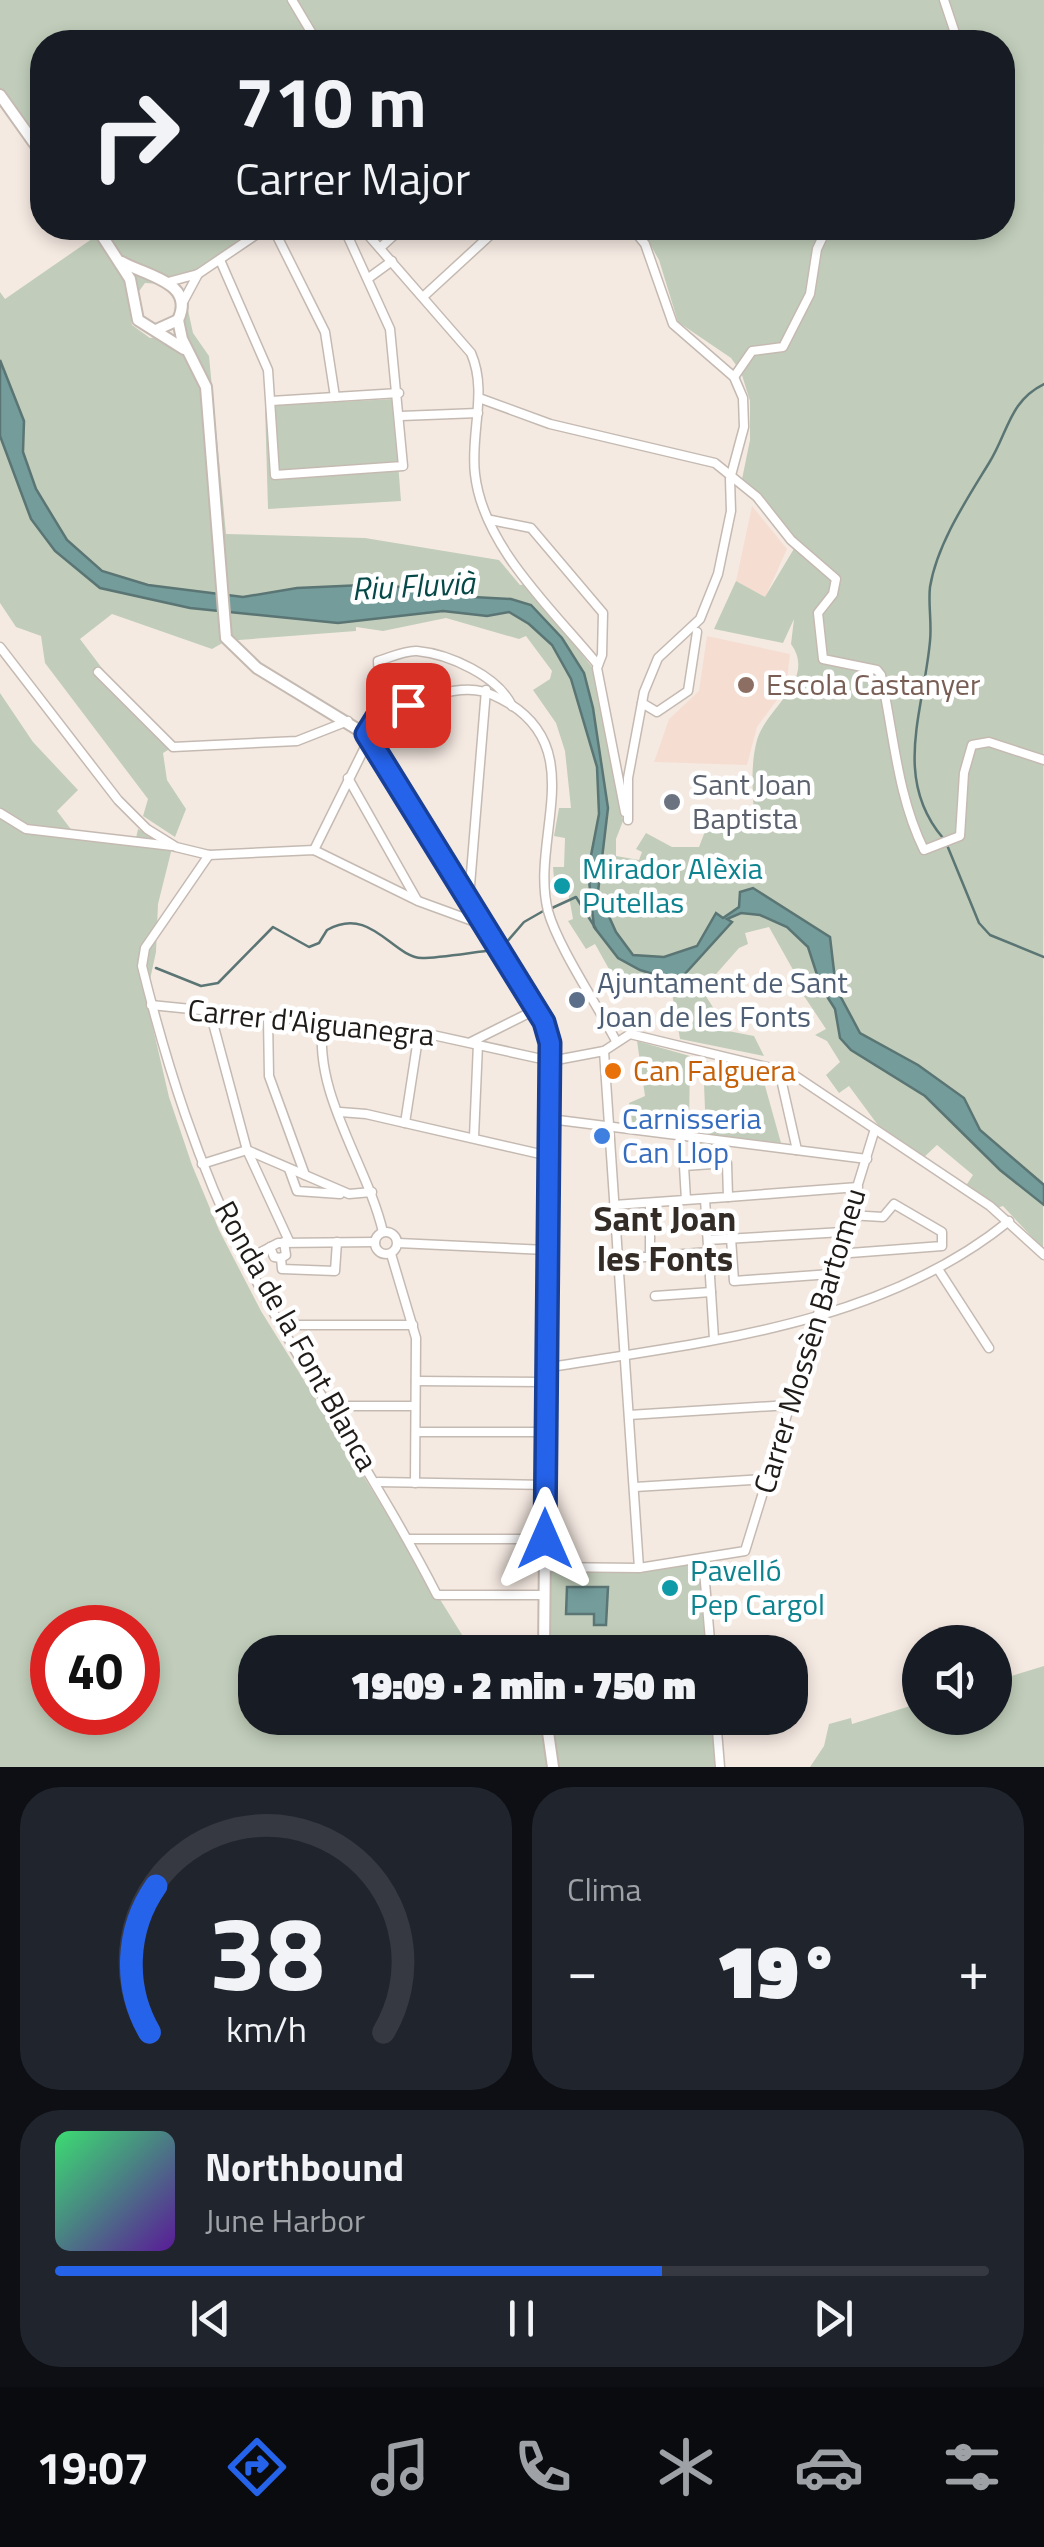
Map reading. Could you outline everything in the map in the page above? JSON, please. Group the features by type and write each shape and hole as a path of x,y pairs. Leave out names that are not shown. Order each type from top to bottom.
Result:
{"street":[{"path":"292,0 310,30"},
{"path":"944,0 954,30"},
{"path":"0,95 30,137"},
{"path":"106,240 122,261 138,320 187,352"},
{"path":"122,261 155,280 168,282 198,274 251,240"},
{"path":"276,240 324,332 334,397"},
{"path":"220,260 264,354 271,401 274,476 404,466 390,329 370,276 350,240"},
{"path":"373,240 471,353 480,379 476,480 491,520 511,558 598,665"},
{"path":"380,248 389,240"},
{"path":"424,296 485,240"},
{"path":"642,240 673,324 734,377 743,398 744,427 730,479 732,511 721,562 700,619 692,622 688,691 657,712 642,703"},
{"path":"734,377 752,350 784,347 810,294 822,240"},
{"path":"370,276 392,261"},
{"path":"198,274 178,320 208,401 222,624 233,648 368,736 469,898 550,1043 544,1635"},
{"path":"134,299 140,288 155,280"},
{"path":"168,282 183,302"},
{"path":"156,330 178,320"},
{"path":"271,401 399,393"},
{"path":"479,398 550,424 715,463 757,497 791,540 836,579 832,594 818,613 823,659 877,670 881,675 896,748 900,792 924,850 956,839 963,823 964,773 972,745 988,742 1044,760"},
{"path":"400,416 478,413"},
{"path":"491,520 531,528 603,613 598,665 628,820 628,778 642,703 658,658 678,634 694,630"},
{"path":"0,647 118,800 147,828 176,847"},
{"path":"381,716 378,661 414,650 467,667 505,690 512,706"},
{"path":"98,672 172,747 297,742 348,721"},
{"path":"469,898 486,690"},
{"path":"314,850 381,716 436,694 486,690 512,706 544,735 552,778 546,840 549,913 616,1041"},
{"path":"348,778 418,901"},
{"path":"0,813 26,829 176,847 208,855 314,850 418,901 484,924"},
{"name":"Ronda de la Font Blanca","path":"208,855 145,948 142,966 202,1164 246,1260 378,1482 437,1595 544,1595"},
{"name":"Carrer d'Aiguanegra","path":"152,1005 419,1032 551,1061"},
{"path":"474,1138 474,1043 535,1010"},
{"path":"210,1012 246,1150 286,1242 286,1255 274,1257 270,1247"},
{"path":"268,1018 269,1076 305,1176"},
{"path":"323,1023 319,1051 383,1232"},
{"path":"405,1124 419,1032"},
{"path":"551,1061 604,1051 630,1034 791,1073 1008,1221 1044,1255"},
{"path":"604,1051 639,1568"},
{"path":"779,1070 797,1150"},
{"path":"340,1112 549,1156"},
{"path":"550,1119 866,1159"},
{"name":"Carrer Mossèn Bartomeu","path":"703,1559 745,1551 874,1132"},
{"path":"202,1164 246,1150 349,1194"},
{"path":"256,1172 274,1163"},
{"path":"686,1200 684,1166 727,1164 728,1197"},
{"path":"289,1169 297,1191 372,1192"},
{"path":"614,1206 858,1187"},
{"path":"705,1199 714,1338"},
{"path":"650,1203 650,1256"},
{"path":"848,1215 883,1217 894,1204 942,1232 942,1246 950,1261"},
{"path":"545,1368 816,1319 938,1269 1008,1221"},
{"path":"375,1242 383,1232"},
{"path":"383,1232 390,1232 398,1243"},
{"path":"708,1240 843,1232"},
{"path":"731,1238 734,1281 831,1274"},
{"path":"246,1260 286,1242 375,1242"},
{"path":"281,1258 282,1269 335,1271 336,1242"},
{"path":"375,1242 384,1254 391,1254"},
{"path":"398,1243 547,1250"},
{"path":"398,1243 391,1254 413,1325 415,1483"},
{"path":"837,1254 942,1246"},
{"path":"620,1259 708,1252"},
{"path":"938,1269 989,1348"},
{"path":"655,1296 711,1292"},
{"path":"283,1326 413,1325"},
{"path":"416,1381 545,1382"},
{"path":"629,1415 789,1405"},
{"path":"331,1406 415,1406"},
{"path":"416,1432 545,1432"},
{"path":"635,1487 766,1479"},
{"path":"378,1482 545,1485"},
{"path":"408,1539 545,1539"},
{"path":"544,1567 639,1568 703,1559 710,1635"},
{"path":"548,1735 553,1767"},
{"path":"717,1735 720,1767"}],"shaded area":[{"path":"752,506 787,549 765,598 736,581"},
{"path":"707,636 790,654 786,688 757,727 747,765 654,762 669,719 699,691"}],"green space":[{"path":"0,0 1044,0 1043,1249 1003,1206 997,1208 965,1187 973,1175 937,1145 922,1159 886,1136 849,1086 839,1093 826,1075 840,1062 827,1041 815,1035 826,1029 798,987 801,984 769,927 745,933 748,944 739,948 702,990 728,1031 754,1036 764,1056 680,1039 671,988 635,989 631,981 619,987 595,944 586,949 568,921 573,919 566,880 565,890 555,891 553,867 564,867 565,838 554,836 559,808 571,808 565,751 556,723 533,690 550,679 552,671 526,636 519,639 446,618 383,631 356,627 356,631 226,641 212,649 112,614 80,639 129,704 173,747 163,753 167,780 186,809 175,837 143,816 148,799 45,663 41,636 16,627 0,603 0,292 5,299 90,240 239,240 175,285 145,283 129,305 132,325 150,338 175,334 188,310 193,333 209,356 226,534 365,538 499,560 520,585 527,584 595,671 623,821 616,839 616,856 639,860 642,852 636,849 646,833 672,847 699,847 709,821 754,818 757,740 798,670 791,644 794,619 783,643 714,629 736,581 765,597 795,547 759,504 740,489 750,440 750,401 741,372 731,358 678,322 659,260 648,240 1015,240 1015,30 30,30 30,145 0,104"},
{"path":"393,399 401,501 268,509 265,406"},
{"path":"0,693 33,742 78,790 57,811 73,832 136,838 138,829 172,848 158,904 156,952 146,998 169,1097 192,1165 219,1230 261,1311 462,1635 238,1635 238,1735 717,1735 720,1767 0,1767"},
{"path":"637,1041 690,1056 689,1133 633,1126 629,1103 645,1096"},
{"path":"703,1060 762,1075 781,1143 706,1134"},
{"path":"703,1559 710,1635 551,1635 549,1567 639,1568"},
{"path":"1044,1666 1044,1767 810,1767 824,1746 829,1724 851,1718 852,1724 902,1709 902,1735 1012,1735 1012,1676"}],"water":[{"path":"0,360 24,421 23,452 36,489 67,540 102,571 148,585 243,597 297,588 386,584 436,595 511,599 531,605 562,638 584,673 608,808 598,892 616,932 633,955 664,957 697,946 716,913 723,918 739,907 740,892 753,888 830,937 836,988 860,1033 918,1065 964,1098 980,1130 1044,1185 1044,1205 1000,1170 925,1096 851,1050 840,1038 835,1009 821,987 808,947 787,927 760,915 741,913 727,919 732,922 683,976 663,977 618,958 594,927 588,871 599,814 597,767 571,679 552,645 529,624 509,612 487,616 443,611 338,623 190,608 100,588 55,551 31,519 0,436"},
{"path":"567,1587 608,1587 606,1625 594,1625 594,1614 566,1614"}],"waterway":[{"path":"943,838 928,815 915,767 930,641 930,587 946,538 1010,419 1023,399 1044,384"},
{"path":"947,845 979,923 990,935 1044,957"},
{"path":"552,908 576,897 596,929"},
{"path":"505,944 524,922 545,910"},
{"path":"156,968 201,986 218,983 273,927 309,947 319,943 327,930 356,924 422,958 494,950"}],"place":[{"name":"Escola Castanyer","path":"746,685"},
{"name":"Sant Joan Baptista","path":"672,802"},
{"name":"Mirador Alèxia Putellas","path":"562,886"},
{"name":"Ajuntament de Sant Joan de les Fonts","path":"577,1000"},
{"name":"Can Falguera","path":"613,1071"},
{"name":"Carnisseria Can Llop","path":"602,1136"},
{"name":"Pavelló Pep Cargol","path":"670,1588"}],"district":[{"name":"Sant Joan les Fonts","path":"665,1239"}],"route":[{"path":"408,705 376,718 366,734 544,1022 550,1043 545,1539"}],"water label":[{"name":"Riu Fluvià","path":"413,586"}]}
